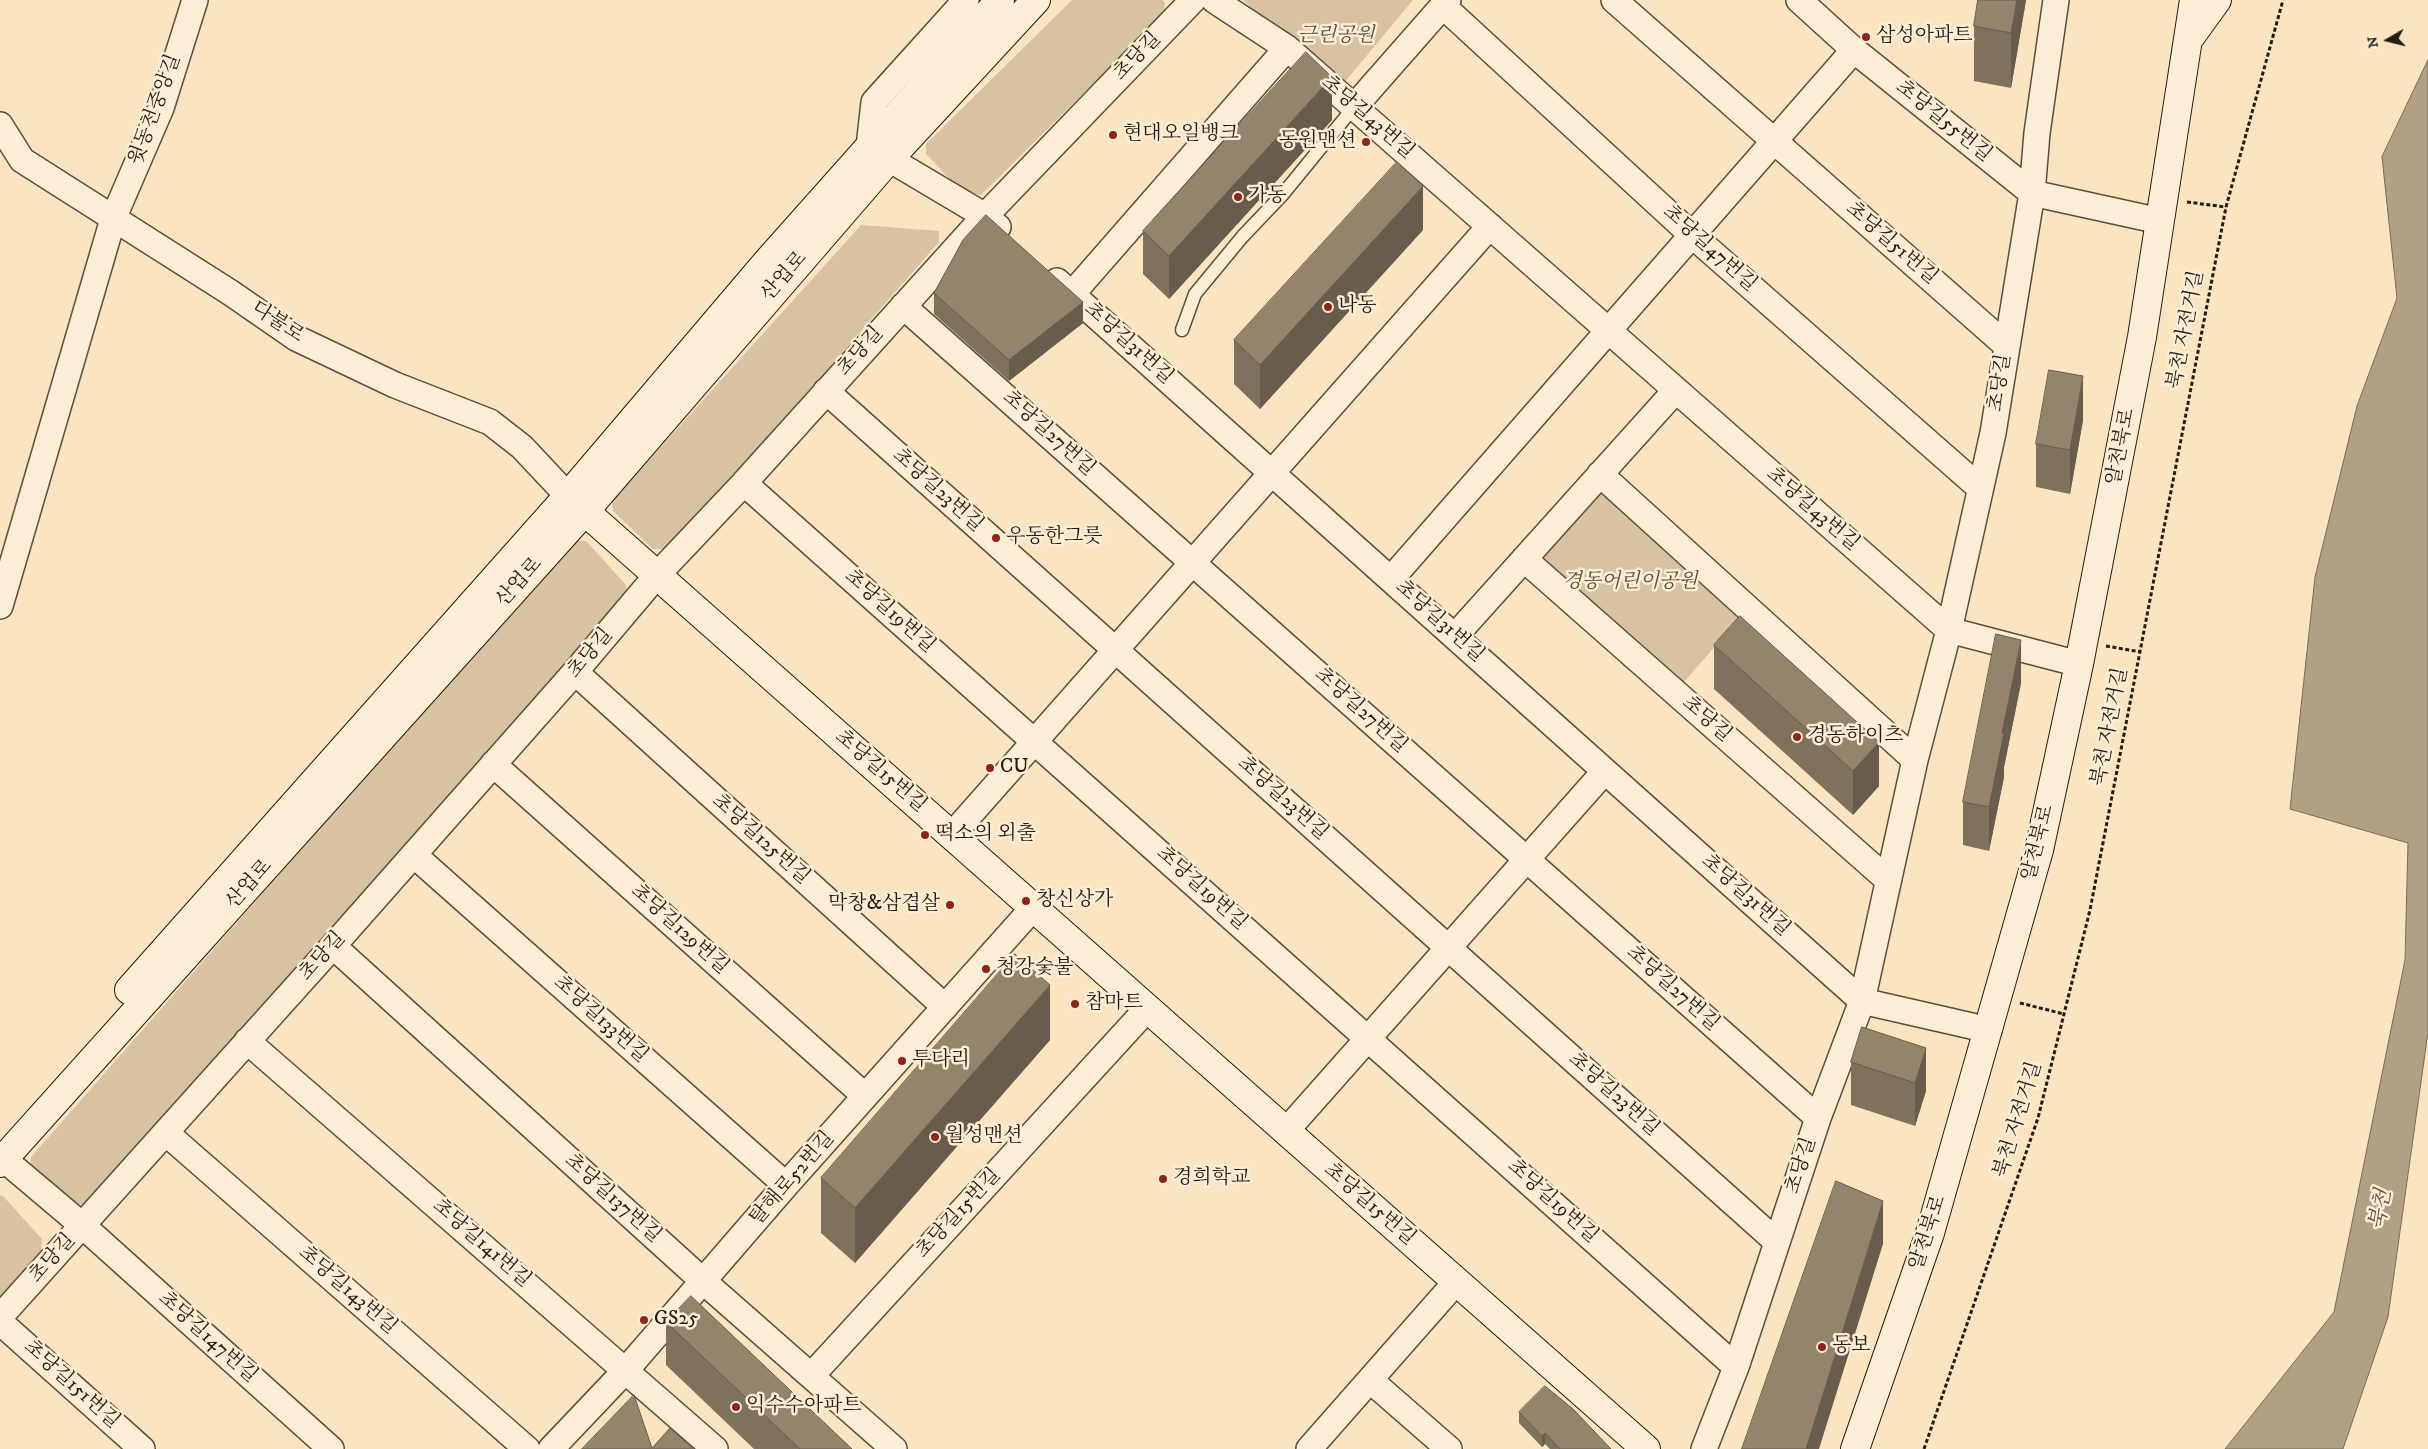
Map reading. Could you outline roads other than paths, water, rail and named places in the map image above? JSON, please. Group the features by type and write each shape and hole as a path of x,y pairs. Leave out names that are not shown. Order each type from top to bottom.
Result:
{"street":[{"name":"윗동천중앙길","path":"0,606 113,219 161,108 195,0"},
{"path":"966,0 874,102 879,153 985,216 1014,242"},
{"name":"산업로","path":"879,153 1000,0"},
{"name":"산업로","path":"1,1153 576,504 766,263 1036,0"},
{"name":"초당길","path":"0,1317 414,855 575,672 657,575 744,483 985,216 1193,0"},
{"name":"초당길43번길","path":"1214,0 1287,48 1949,630"},
{"name":"초당길51번길","path":"1614,0 2007,346"},
{"name":"초당길55번길","path":"1798,0 1854,50 2032,193"},
{"name":"초당길","path":"1704,1449 1736,1367 1818,1118 1862,1001 1915,760 1949,630 1993,433 2032,193 2037,133 2056,0"},
{"name":"알천북로","path":"1855,1449 1930,1233 2039,850 2082,653 2142,337 2194,0"},
{"path":"2189,40 2217,0"},
{"path":"1354,107 1446,3"},
{"name":"초당길47번길","path":"1446,3 1692,235 1980,488"},
{"path":"1072,294 1287,48"},
{"path":"1391,579 1854,50"},
{"name":"다불로","path":"0,125 22,160 231,293 296,338 395,385 490,422 522,447 576,504"},
{"path":"2032,193 2162,210"},
{"path":"951,836 1490,226"},
{"name":"초당길31번길","path":"1043,268 1862,1001"},
{"name":"초당길27번길","path":"903,306 1818,1118"},
{"path":"1455,636 1676,390"},
{"name":"초당길23번길","path":"826,391 1777,1242"},
{"path":"1600,474 1915,760"},
{"name":"초당길19번길","path":"744,483 1736,1367"},
{"name":"초당길15번길","path":"576,504 1646,1449"},
{"name":"초당길","path":"1524,559 1888,880"},
{"path":"1949,630 2082,653"},
{"name":"초당길125번길","path":"575,672 945,1007"},
{"name":"초당길129번길","path":"493,764 865,1096"},
{"path":"1286,1131 1605,771"},
{"name":"초당길133번길","path":"414,855 786,1185"},
{"name":"탈해로52번길","path":"551,1449 626,1370 786,1185 1033,908"},
{"name":"초당길137번길","path":"333,946 703,1281 894,1449"},
{"path":"1862,1001 1989,1030"},
{"name":"초당길15번길","path":"812,1375 1147,1009"},
{"name":"초당길141번길","path":"247,1041 715,1449"},
{"name":"초당길143번길","path":"166,1133 527,1449"},
{"name":"초당길147번길","path":"1,1153 331,1449"},
{"path":"1309,1449 1456,1282"},
{"name":"초당길151번길","path":"0,1322 142,1449"},
{"path":"1370,1380 1449,1449"}],"lane":[{"path":"1182,330 1195,294 1243,236 1283,194 1354,107"}],"water":[{"name":"북천","path":"2428,60 2428,1032 2388,1317 2343,1449 2225,1449 2334,1312 2405,960 2408,843 2290,809 2315,577 2357,406 2397,298 2382,157"}],"place":[{"name":"삼성아파트","path":"1866,37"},
{"name":"현대오일뱅크","path":"1113,135"},
{"name":"동원맨션","path":"1366,142"},
{"name":"가동","path":"1238,197"},
{"name":"나동","path":"1328,307"},
{"name":"우동한그릇","path":"996,538"},
{"name":"경동하이츠","path":"1797,737"},
{"name":"CU","path":"990,768"},
{"name":"떡소의 외출","path":"925,835"},
{"name":"창신상가","path":"1026,901"},
{"name":"막창&삼겹살","path":"950,905"},
{"name":"청강숯불","path":"986,969"},
{"name":"참마트","path":"1075,1004"},
{"name":"투다리","path":"902,1061"},
{"name":"월성맨션","path":"935,1137"},
{"name":"경희학교","path":"1163,1179"},
{"name":"GS25","path":"644,1320"},
{"name":"동보","path":"1822,1347"},
{"name":"익수수아파트","path":"736,1407"}],"park label":[{"name":"근린공원","path":"1336,37"},
{"name":"경동어린이공원","path":"1630,583"}]}
